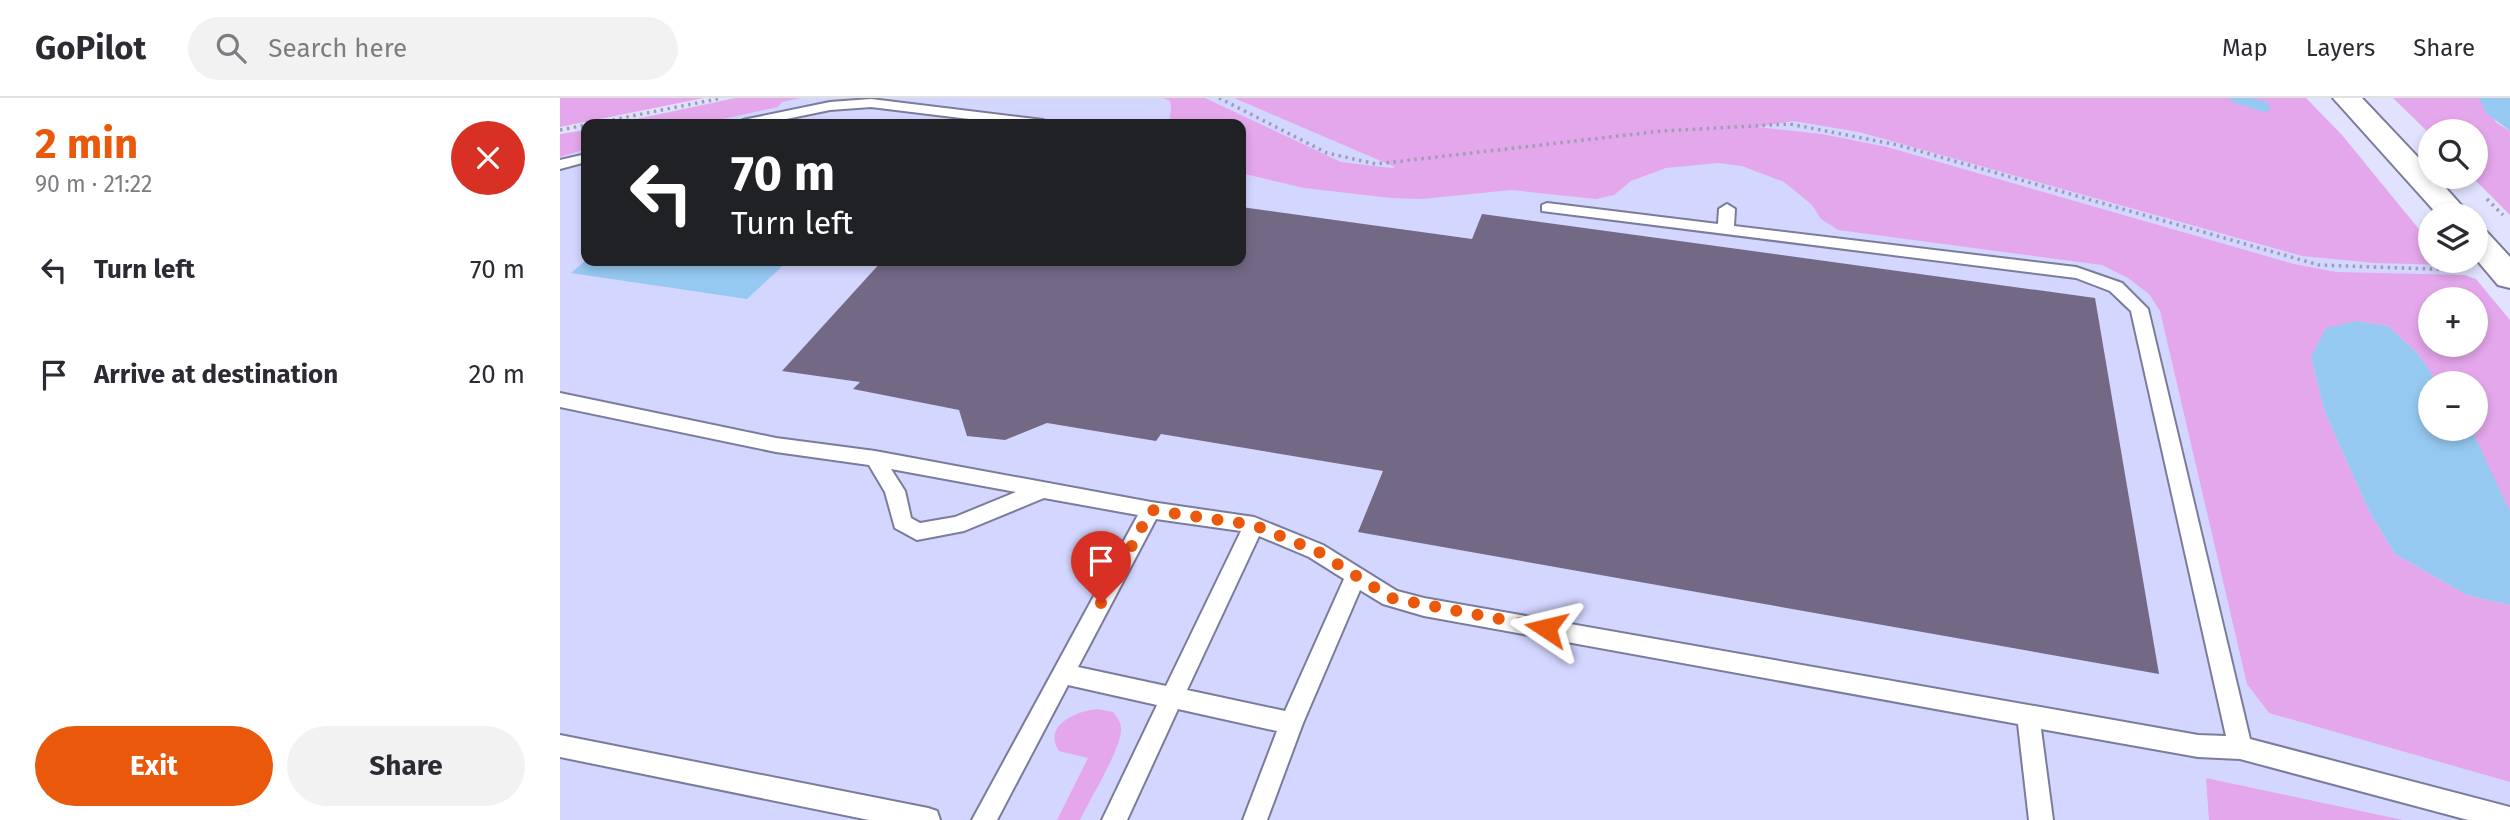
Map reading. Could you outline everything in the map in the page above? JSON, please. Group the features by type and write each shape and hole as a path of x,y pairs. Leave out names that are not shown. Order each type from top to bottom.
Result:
{"street":[{"path":"2347,98 2444,203"},
{"path":"2488,253 2507,274"}],"lane":[{"path":"769,119 830,107 871,103 1002,119"},
{"path":"560,165 581,159"},
{"path":"1546,208 2101,277 2126,292 2138,309 2240,748"},
{"path":"1726,230 1727,209"},
{"path":"560,400 736,437 875,458 1151,510 1254,525 1317,551 1391,598 1424,607 2198,746 2240,748 2510,819"},
{"path":"875,458 895,491 902,522 917,532 957,525 1045,489"},
{"path":"984,820 1151,510"},
{"path":"1114,820 1254,525"},
{"path":"1255,820 1291,723 1355,577"},
{"path":"1063,674 1291,723"},
{"path":"2028,715 2041,820"},
{"path":"560,746 928,820"}],"path":[{"path":"617,119 722,98"},
{"path":"1219,98 1326,153 1376,164 1662,131 1748,124 1790,124 1898,145 2319,265 2507,274"},
{"path":"560,130 581,126"}],"shaded area":[{"path":"560,98 704,98 600,119 581,119 581,123 560,127"},
{"path":"733,98 1234,98 1899,107 2381,183 2418,228 2418,273 2455,273 2467,287 2418,287 2418,357 2488,357 2488,312 2510,338 2510,820 560,820 560,135 581,130 581,266 1246,266 1246,119 633,119"},
{"path":"736,98 801,98 782,102 778,107 723,119 637,119"},
{"path":"1163,98 1205,98 1341,162 1391,168 1395,167 1234,98 2306,98 2342,135 2418,228 2418,264 2302,256 1859,132 1793,121 1757,127 1822,134 1887,147 2294,264 2336,272 2464,275 2476,279 2483,287 2418,287 2418,354 2388,326 2356,321 2311,356 2324,410 2368,509 2395,554 2467,595 2510,605 2510,782 2269,713 2247,684 2160,311 2149,294 2128,278 2102,265 1838,230 1821,219 1812,205 1784,182 1742,166 1718,163 1666,168 1631,181 1614,195 1596,199 1511,190 1422,199 1391,198 1304,188 1246,174 1246,119 1170,118 1170,101"},
{"path":"2393,98 2479,98 2497,123 2510,131 2510,215 2484,189 2488,189 2488,119 2418,119 2418,122"},
{"path":"2479,98 2510,98 2510,131 2486,113"},
{"path":"581,131 581,151 560,157 560,134"},
{"path":"581,264 783,266 747,299 571,273"},
{"path":"2488,293 2510,320 2510,512 2475,441 2488,441 2488,371 2430,371 2420,357 2488,357"},
{"path":"2356,321 2388,326 2418,354 2430,371 2418,371 2418,441 2477,441 2510,512 2510,605 2467,595 2395,554 2368,509 2324,410 2311,356 2326,328"},
{"path":"1097,709 1113,712 1120,724 1119,741 1080,820 1057,820 1088,758 1059,751 1055,734 1058,727 1072,716"},
{"path":"2206,778 2403,820 2209,820"}],"building":[{"path":"1246,208 1472,239 1482,214 2095,298 2159,674 1358,532 1383,471 1161,434 1156,441 1047,423 1005,440 967,436 959,410 853,389 860,382 782,371 877,266 1246,266"}],"waterway":[{"path":"2235,98 2265,107"}],"route":[{"path":"1101,603 1151,510 1254,525 1317,551 1391,598 1424,607 1546,628"}]}
